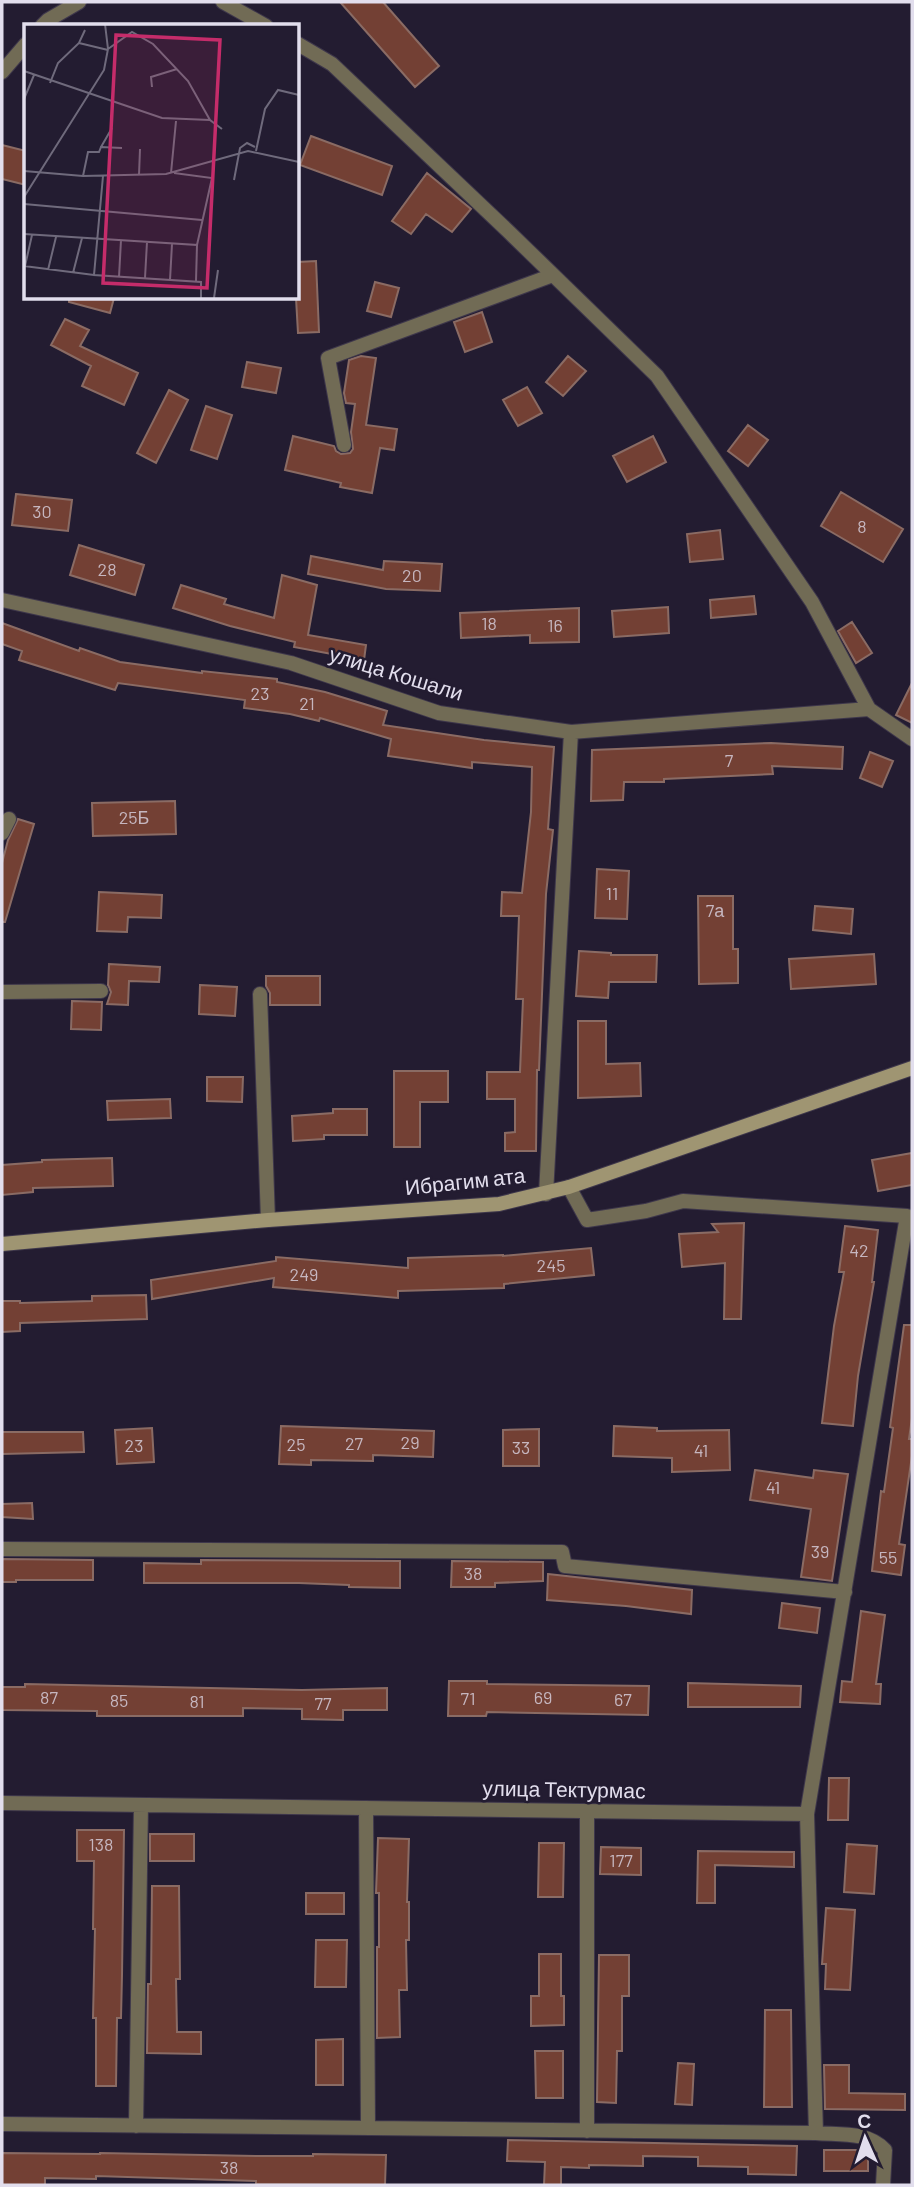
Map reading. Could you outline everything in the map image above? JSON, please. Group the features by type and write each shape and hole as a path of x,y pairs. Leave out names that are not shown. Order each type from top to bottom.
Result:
{"street":[{"path":"44,24 79,2"},
{"path":"223,2 262,24"},
{"path":"299,45 332,64 657,376 812,603 869,709 912,738"},
{"path":"2,72 24,46"},
{"path":"344,445 328,358 553,275"},
{"name":"улица Кошали","path":"2,600 291,663 439,713 571,732 869,709"},
{"path":"546,1194 571,732"},
{"path":"2,833 9,819"},
{"path":"2,992 101,991"},
{"path":"260,994 268,1220"},
{"name":"Ибрагим ата","path":"2,1244 268,1220 499,1204 569,1187 912,1068"},
{"path":"569,1187 587,1220 646,1211 683,1201 907,1216 807,1814 816,2133"},
{"path":"2,1549 562,1552 565,1566 845,1592"},
{"name":"улица Тектурмас","path":"2,1803 807,1814"},
{"path":"136,2126 141,1805"},
{"path":"366,1808 368,2128"},
{"path":"587,1811 587,2130"},
{"path":"2,2124 816,2133 863,2136 876,2141 885,2150 883,2185"}],"building":[{"path":"340,2 383,2 439,66 415,87"},
{"path":"311,136 392,166 382,195 300,165"},
{"path":"2,145 24,150 24,184 2,179"},
{"path":"427,173 471,209 452,232 426,214 411,234 392,221"},
{"path":"316,261 319,332 298,333 296,299 299,299 299,262"},
{"path":"375,282 399,288 391,317 367,311"},
{"path":"69,299 114,299 110,313 69,302"},
{"path":"482,312 492,342 465,352 454,322"},
{"path":"65,319 89,330 80,346 138,373 124,405 82,386 91,366 51,345"},
{"path":"361,356 376,358 366,425 397,429 394,450 380,448 372,493 340,487 341,483 285,470 293,436 334,446 341,454 350,453 353,449 351,432 355,404 346,403 344,393 349,360"},
{"path":"568,356 586,371 563,396 546,382"},
{"path":"247,362 281,368 276,393 242,387"},
{"path":"527,387 542,413 518,426 503,400"},
{"path":"169,390 188,400 156,463 137,453"},
{"path":"206,406 232,415 217,459 191,450"},
{"path":"748,425 768,440 748,466 728,451"},
{"path":"653,436 666,462 627,482 613,456"},
{"path":"841,492 903,529 883,562 821,526"},
{"path":"16,494 72,500 68,531 12,525"},
{"path":"720,530 723,559 690,562 687,534"},
{"path":"79,545 144,565 135,595 70,575"},
{"path":"311,556 383,570 384,561 442,564 440,591 386,589 308,574"},
{"path":"282,575 317,585 308,635 366,645 364,660 294,647 295,642 173,608 181,585 226,599 224,604 274,618"},
{"path":"754,596 756,614 711,618 710,600"},
{"path":"668,607 669,633 614,637 612,611"},
{"path":"579,608 579,642 530,643 530,635 461,638 460,613"},
{"path":"852,622 872,653 856,663 838,631"},
{"path":"2,623 79,651 80,648 120,662 202,673 277,679 277,682 325,692 387,711 383,725 554,747 548,829 553,830 546,894 537,1070 536,1151 505,1151 505,1133 515,1132 515,1099 487,1099 487,1072 520,1072 523,999 516,999 519,916 501,916 502,892 522,893 531,812 532,767 472,762 472,768 388,756 391,739 320,718 319,721 244,708 245,700 118,683 115,690 19,660 22,651 2,644"},
{"path":"912,683 912,723 896,715"},
{"path":"771,743 843,747 842,769 772,766 773,774 664,779 664,782 624,782 623,800 591,801 592,750"},
{"path":"870,752 893,761 882,787 860,778"},
{"path":"175,801 176,834 93,836 92,803"},
{"path":"18,819 34,824 5,922 2,922 2,863 8,840"},
{"path":"597,869 629,871 627,919 595,918"},
{"path":"99,892 162,895 161,918 128,917 127,932 97,931"},
{"path":"698,896 733,896 733,949 738,949 738,983 699,984"},
{"path":"815,906 853,909 851,934 813,930"},
{"path":"579,951 611,955 657,955 656,982 609,982 608,998 576,996"},
{"path":"874,954 876,984 791,989 789,959"},
{"path":"109,964 160,967 159,982 129,981 128,1005 107,1004 111,992 108,985"},
{"path":"266,976 320,976 320,1005 270,1005"},
{"path":"200,985 237,987 235,1016 199,1014"},
{"path":"72,1001 102,1002 101,1030 71,1029"},
{"path":"578,1021 606,1021 606,1064 640,1063 641,1096 578,1098"},
{"path":"394,1071 448,1071 448,1102 420,1102 420,1147 394,1147"},
{"path":"207,1077 243,1077 242,1102 207,1101"},
{"path":"170,1099 171,1118 108,1120 107,1101"},
{"path":"333,1109 367,1109 367,1135 324,1135 324,1139 293,1141 292,1116 333,1113"},
{"path":"912,1153 912,1185 878,1191 872,1160"},
{"path":"112,1158 113,1186 33,1188 33,1192 2,1195 2,1165 42,1160"},
{"path":"744,1223 741,1319 724,1319 725,1263 682,1267 679,1234 718,1232 712,1224"},
{"path":"845,1226 878,1230 874,1282 858,1376 853,1426 822,1423 834,1326 844,1272 839,1272"},
{"path":"591,1248 594,1275 504,1284 504,1288 398,1291 398,1298 273,1287 274,1278 152,1299 151,1280 276,1261 276,1257 408,1268 408,1258 503,1256"},
{"path":"146,1295 147,1319 20,1323 20,1331 2,1332 2,1301 92,1301 92,1296"},
{"path":"904,1325 912,1325 912,1418 909,1439 912,1439 912,1456 899,1544 905,1545 901,1575 872,1571 881,1491 884,1492 893,1428 890,1427"},
{"path":"281,1426 434,1431 433,1457 373,1455 373,1461 311,1460 311,1465 279,1464"},
{"path":"614,1426 657,1428 657,1431 729,1430 730,1470 672,1472 672,1458 613,1456"},
{"path":"152,1428 154,1462 117,1464 115,1430"},
{"path":"539,1429 539,1466 503,1466 503,1430"},
{"path":"2,1432 83,1432 84,1452 2,1454"},
{"path":"755,1470 813,1478 814,1470 848,1474 832,1581 801,1577 811,1509 750,1500"},
{"path":"32,1503 33,1519 2,1517 2,1504"},
{"path":"2,1559 93,1560 93,1580 2,1582"},
{"path":"201,1560 400,1561 400,1588 299,1583 144,1583 144,1563 201,1564"},
{"path":"452,1561 543,1562 543,1581 495,1583 495,1587 451,1587"},
{"path":"548,1574 692,1590 691,1614 547,1600"},
{"path":"782,1603 820,1608 817,1633 779,1628"},
{"path":"861,1611 885,1615 876,1684 881,1684 880,1704 840,1702 842,1681 852,1682"},
{"path":"449,1681 649,1686 648,1715 487,1712 486,1716 448,1716"},
{"path":"688,1683 801,1686 800,1707 688,1707"},
{"path":"25,1684 302,1690 387,1688 387,1710 343,1710 343,1720 302,1719 302,1709 243,1708 243,1716 97,1716 97,1711 2,1710 2,1687 25,1687"},
{"path":"829,1778 849,1778 848,1820 828,1820"},
{"path":"77,1830 124,1830 121,2018 117,2018 116,2086 96,2086 96,2018 93,2018 94,1861 77,1861"},
{"path":"150,1834 194,1834 194,1861 150,1861"},
{"path":"378,1838 409,1839 407,1990 399,1990 400,2037 377,2038"},
{"path":"539,1843 564,1843 563,1897 538,1897"},
{"path":"847,1844 877,1846 874,1894 844,1892"},
{"path":"601,1847 641,1848 641,1875 600,1874"},
{"path":"698,1851 794,1852 794,1867 715,1865 715,1903 697,1903"},
{"path":"152,1886 179,1886 180,1979 176,1979 177,2032 201,2032 201,2054 147,2053"},
{"path":"306,1893 344,1893 344,1914 306,1914"},
{"path":"826,1908 855,1910 850,1990 825,1989 826,1964 822,1964"},
{"path":"316,1940 347,1940 346,1987 315,1987"},
{"path":"539,1954 561,1954 564,2025 531,2026 531,1996 539,1996"},
{"path":"599,1955 629,1955 629,1996 622,1996 622,2051 617,2051 616,2103 597,2102"},
{"path":"765,2010 791,2010 792,2107 764,2107"},
{"path":"343,2039 343,2085 316,2085 316,2040"},
{"path":"535,2051 563,2051 563,2098 536,2098"},
{"path":"678,2063 694,2064 692,2105 675,2104"},
{"path":"824,2065 849,2065 849,2093 905,2094 905,2110 825,2109"},
{"path":"508,2140 797,2146 796,2175 748,2174 748,2167 698,2166 698,2157 643,2156 643,2166 561,2167 561,2185 544,2185 545,2162 507,2161"},
{"path":"824,2150 868,2150 868,2171 824,2171"},
{"path":"2,2153 386,2155 385,2185 256,2184 256,2181 96,2176 96,2179 45,2178 45,2185 2,2185"}]}
